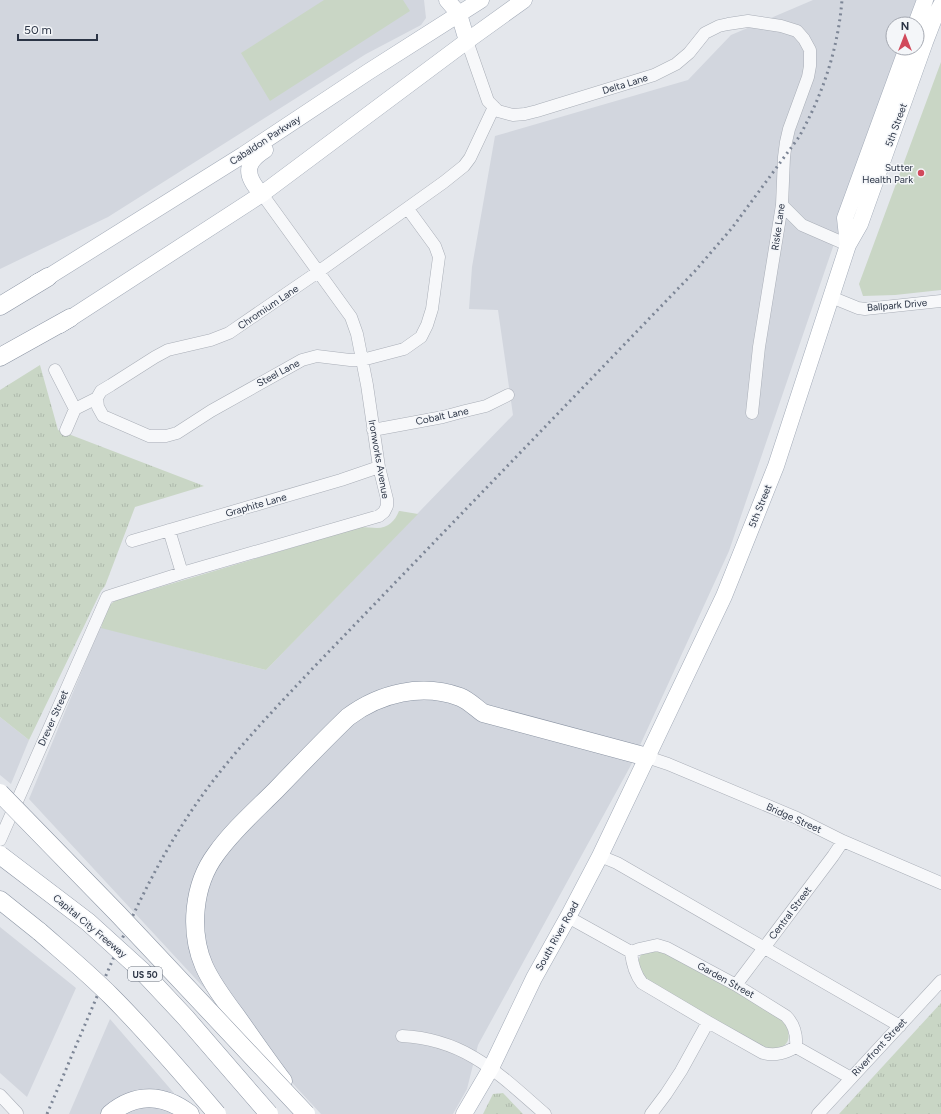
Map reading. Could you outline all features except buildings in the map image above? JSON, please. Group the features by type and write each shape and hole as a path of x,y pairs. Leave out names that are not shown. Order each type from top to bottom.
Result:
{"highway":[{"path":"0,306 48,277"},
{"path":"0,357 70,318"},
{"path":"306,1114 219,993 199,952 196,937 196,907 199,888 215,854 233,833 348,716 373,702 402,692 418,691 448,694 462,698 483,713 647,757"},
{"path":"0,793 118,914 306,1114"},
{"name":"Capital City Freeway","path":"0,855 88,922 142,971 186,1018 269,1114"},
{"path":"0,900 74,960 111,996 159,1047 217,1114"},
{"path":"0,909 40,932"},
{"path":"110,1114 119,1106 131,1101 146,1098 159,1099 172,1103 190,1114"}],"main road":[{"path":"447,0 460,7 466,41"},
{"name":"Cabaldon Parkway","path":"0,300 48,277 243,155 368,72 460,7 481,0"},
{"path":"0,367 70,318 262,194 466,41 524,0"},
{"path":"919,16 925,0"},
{"name":"5th Street","path":"647,757 724,596 776,466 848,244 860,224 925,42 941,5"},
{"name":"5th Street","path":"848,244 845,218 904,56"},
{"path":"262,194 251,181 249,173 250,164 253,158 300,127 307,120 314,108"},
{"name":"South River Road","path":"464,1114 491,1068 534,978 568,918 600,856 647,757"}],"street":[{"name":"Delta Lane","path":"494,107 498,111 513,115 525,114 654,75 676,64 689,53 705,33 719,26 728,24 748,21 781,26 797,31 807,44"},
{"path":"466,41 488,101 494,107"},
{"name":"Riske Lane","path":"752,413 759,347 782,205 786,142 789,129 808,77 810,50 807,44"},
{"name":"Chromium Lane","path":"75,409 97,398 101,391 155,356 168,350 210,340 229,333 408,209 464,166 470,158 494,107"},
{"name":"Ironworks Avenue","path":"108,597 182,573 379,516 384,512 387,506 379,467 362,360 357,334 351,317 262,194"},
{"path":"782,205 802,224 848,244"},
{"name":"Steel Lane","path":"97,398 98,406 103,416 149,436 166,436 177,432 210,411 302,360 318,356 362,360 404,349 420,336 427,325 432,309 439,257 435,246 408,209"},
{"name":"Ballpark Drive","path":"831,297 865,309 941,301"},
{"path":"55,370 75,409 66,430"},
{"name":"Cobalt Lane","path":"373,430 465,412 486,406 508,396"},
{"name":"Graphite Lane","path":"132,541 341,480 379,467"},
{"path":"169,530 182,573"},
{"name":"Drever Street","path":"0,840 108,597"},
{"name":"Bridge Street","path":"647,757 668,764 796,818 843,841 941,883"},
{"name":"Central Street","path":"736,984 843,841"},
{"path":"600,856 617,863 900,1026"},
{"path":"568,918 631,952 636,973 642,983 708,1022 763,1053 770,1055 783,1053 796,1047 850,1078"},
{"name":"Garden Street","path":"631,952 657,945 662,946 736,984 782,1012 791,1021 795,1031 796,1047"},
{"name":"Riverfront Street","path":"818,1114 941,981"},
{"path":"651,1114 681,1071 708,1022"},
{"path":"402,1036 419,1037 445,1044 474,1056 491,1068 545,1114"},
{"path":"0,1095 17,1114"}],"shaded area":[{"path":"0,0 424,0 426,18 421,25 366,54 108,217 0,269"},
{"path":"813,0 917,0 912,16 885,16 885,56 898,56 729,551 631,765 478,1045 467,1089 453,1114 321,1114 29,799 100,627 266,670 513,415 498,310 469,309 472,267 495,136 688,80 731,35"},
{"path":"0,717 29,740 11,784 0,775"},
{"path":"0,927 76,988 27,1097 0,1073"},
{"path":"110,1019 192,1114 69,1114"}],"green space":[{"path":"324,0 403,0 410,11 270,101 241,53"},
{"name":"Sutter Health Park","path":"941,62 941,290 895,295 863,296 859,284"},
{"path":"40,365 58,430 204,486 135,507 105,586 101,591 29,740 0,717 0,390"},
{"path":"399,511 418,514 266,670 101,628 104,615 108,608 117,600 361,527 385,527 393,521"},
{"path":"659,948 784,1019 789,1034 788,1041 782,1047 769,1051 644,982 639,967 640,956 643,953"},
{"path":"941,1003 941,1114 839,1114"},
{"path":"503,1093 523,1114 483,1114 493,1094"}],"railway":[{"path":"47,1114 108,971 139,903 162,859 202,796 232,757 281,702 695,271 732,228 799,137 808,121 822,88 833,54 842,0"}],"place":[{"name":"Sutter Health Park","path":"921,173"}]}
